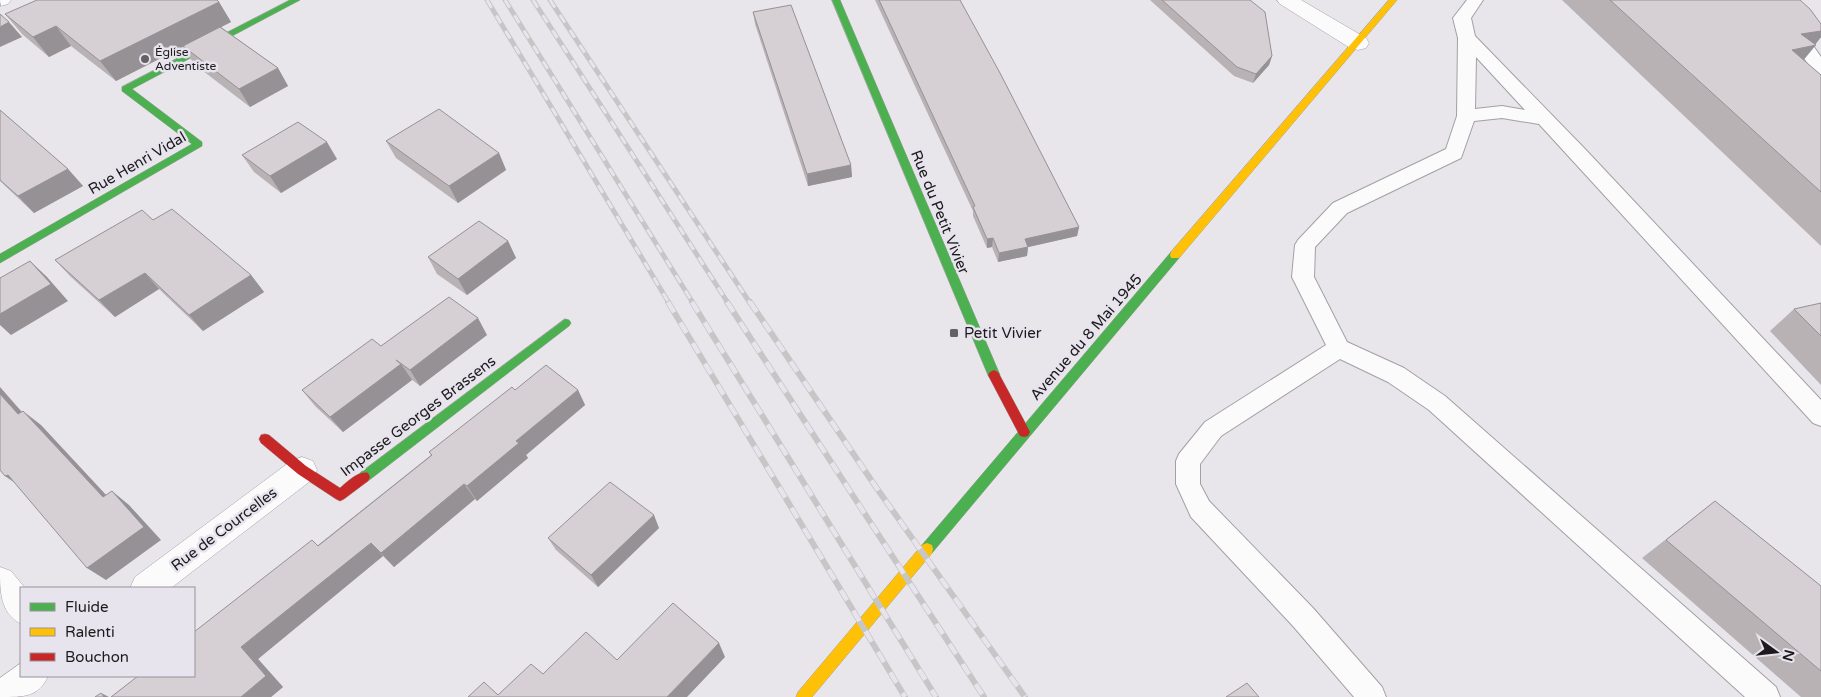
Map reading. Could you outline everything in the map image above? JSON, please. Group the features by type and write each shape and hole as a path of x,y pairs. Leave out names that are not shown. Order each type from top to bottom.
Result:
{"street":[{"name":"Rue Henri Vidal","path":"0,259 199,144 126,89 296,0"},
{"name":"Rue du Petit Vivier","path":"836,0 980,346 1024,432"},
{"path":"1287,0 1358,43"},
{"name":"Avenue du 8 Mai 1945","path":"803,697 1024,432 1394,0"},
{"name":"Impasse Georges Brassens","path":"264,439 302,470 340,495 564,323"},
{"name":"Rue de Courcelles","path":"147,587 302,470"},
{"path":"0,582 20,607"},
{"path":"3,697 30,677"}],"lane":[{"path":"1475,0 1462,18 1467,38 1466,116 1454,153 1340,208 1305,244 1303,277 1339,348 1396,375 1437,403 1766,697"},
{"path":"1759,0 1797,35 1821,70"},
{"path":"1467,38 1545,119 1821,416"},
{"path":"1466,116 1502,112 1545,119"},
{"path":"1339,348 1213,428 1188,461 1188,484 1200,509 1303,617 1372,697"}],"building":[{"path":"37,0 217,0 219,2 100,61 56,26 33,37 5,14"},
{"path":"879,0 960,0 1000,73 1079,227 1025,239 1028,247 999,253 993,238 987,239 973,207 975,206"},
{"path":"1162,0 1250,0 1265,12 1272,56 1256,74 1237,67"},
{"path":"1610,0 1800,0 1810,9 1821,24 1821,31 1801,34 1816,45 1792,50 1821,75 1821,192"},
{"path":"791,5 851,165 807,174 753,12"},
{"path":"0,14 9,22 0,27"},
{"path":"220,27 278,68 239,89 183,46"},
{"path":"439,109 499,153 449,186 386,141"},
{"path":"0,110 68,169 18,196 0,180"},
{"path":"298,122 327,142 270,176 242,155"},
{"path":"172,209 251,275 189,315 145,273 99,300 55,260 142,210 153,220"},
{"path":"479,221 508,241 458,279 428,257"},
{"path":"30,261 51,284 0,314 0,278"},
{"path":"449,297 478,318 410,370 396,360 401,364 330,417 302,390 372,339 381,346"},
{"path":"1821,303 1821,336 1794,309"},
{"path":"546,365 578,390 516,441 519,443 467,486 464,484 381,553 371,543 241,647 266,676 241,697 111,697 137,677 195,677 195,631 312,540 318,546 432,455 429,452 512,387 515,390"},
{"path":"0,394 18,414 23,411 103,497 112,491 144,527 87,568 8,475 5,476 0,470"},
{"path":"610,482 654,515 591,575 548,538"},
{"path":"1715,501 1821,586 1821,671 1666,540"},
{"path":"673,603 719,643 667,697 468,697 484,682 498,695 531,664 543,674 586,632 617,660"},
{"path":"1247,683 1259,697 1226,697"},
{"path":"101,693 104,697 95,697"}],"railway":[{"path":"487,0 669,303"},
{"path":"505,0 693,303"},
{"path":"533,0 728,303"},
{"path":"550,0 750,303"},
{"path":"668,302 905,697"},
{"path":"692,302 936,697"},
{"path":"727,302 984,697"},
{"path":"750,302 878,490 1025,697"}],"traffic: fast":[{"path":"0,259 199,144 125,89 296,0"},
{"path":"836,0 994,375"},
{"path":"927,549 1175,255"},
{"path":"364,477 565,323"}],"traffic: slow":[{"path":"1175,255 1393,0"},
{"path":"803,697 927,549"}],"traffic: jam":[{"path":"994,375 1024,432"},
{"path":"265,439 302,470 340,495 364,477"}],"place":[{"name":"Église Adventiste","path":"145,59"},
{"name":"Petit Vivier","path":"954,333"}]}
